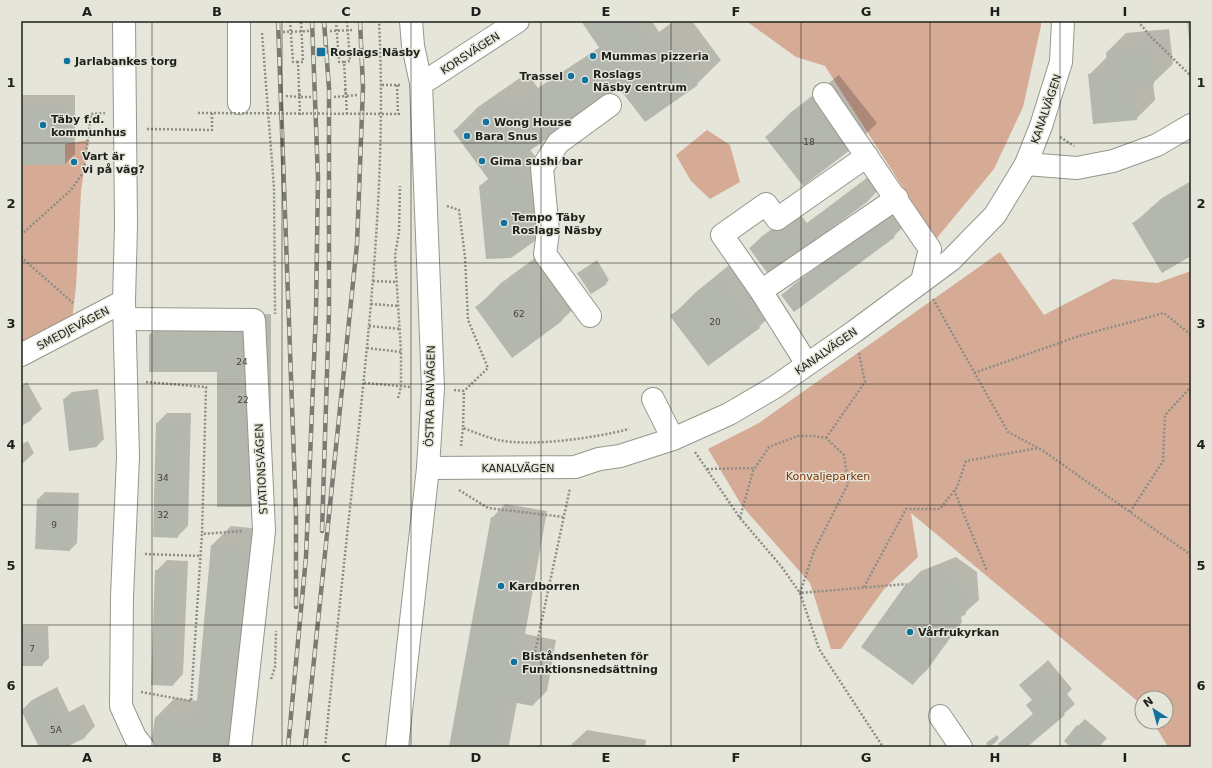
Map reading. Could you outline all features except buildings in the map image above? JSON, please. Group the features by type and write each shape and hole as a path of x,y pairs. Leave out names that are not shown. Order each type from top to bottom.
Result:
{"street":[{"path":"124,21 125,310 128,457 124,553 121,706 135,737 143,747"},
{"path":"239,21 239,103"},
{"name":"ÖSTRA BANVÄGEN","path":"397,747 428,468 433,375 426,240 426,199 421,83 413,46 411,21"},
{"name":"KORSVÄGEN","path":"421,83 518,21"},
{"name":"KANALVÄGEN","path":"428,468 575,467 599,459 620,456 680,437 729,414 775,387 951,260 995,215 1026,164 1041,126 1061,62 1064,21"},
{"path":"824,94 897,198 930,249 922,281"},
{"path":"590,316 545,254 548,232 542,168 558,143 610,105"},
{"path":"1026,164 1077,168 1113,161 1157,145 1191,126"},
{"path":"807,364 761,291 722,235 766,204 777,219 867,156"},
{"path":"761,291 897,198"},
{"name":"SMEDJEVÄGEN","path":"21,355 90,320 125,310"},
{"name":"STATIONSVÄGEN","path":"125,310 254,320 264,531 240,747"},
{"path":"653,399 680,437"},
{"path":"940,716 961,747"}],"path":[{"path":"290,21 293,62 303,62 301,21"},
{"path":"336,21 339,62 350,61 347,21"},
{"path":"325,747 373,282 382,124 379,21"},
{"path":"1138,21 1150,36 1191,76"},
{"path":"330,31 354,30"},
{"path":"283,32 309,31"},
{"path":"298,62 300,115"},
{"path":"344,62 347,114"},
{"path":"198,113 300,115 399,114 397,85"},
{"path":"334,96 358,95"},
{"path":"286,96 312,97"},
{"path":"21,235 71,190 84,171 91,114 125,112"},
{"path":"144,129 212,130 212,113"},
{"path":"1041,126 1078,148"},
{"path":"398,398 401,386 402,352 395,255 399,232 400,186"},
{"path":"400,196 426,199 459,210 465,257 468,320 488,368 464,391"},
{"path":"21,257 90,320"},
{"path":"922,281 1008,432 1038,448 1191,555"},
{"path":"373,282 397,282"},
{"path":"371,304 399,306"},
{"path":"974,373 1079,336 1164,313 1191,335"},
{"path":"369,326 401,329"},
{"path":"826,438 865,382 854,331"},
{"path":"366,348 402,352"},
{"path":"121,689 192,701 201,556 206,387 138,381"},
{"path":"1130,512 1163,461 1166,415 1191,387"},
{"path":"740,518 755,468 769,447 798,436 826,438 844,456 848,484 814,551 800,593"},
{"path":"680,437 696,452 740,518 781,566 800,593 819,649 883,747"},
{"path":"864,588 906,509 940,509 954,490 966,461 1038,448"},
{"path":"535,652 575,467"},
{"path":"707,469 755,468"},
{"path":"954,490 987,571"},
{"path":"202,534 236,531"},
{"path":"124,553 201,556"},
{"path":"800,593 906,584"}],"green space":[{"path":"746,21 1041,21 1041,26 1023,107 994,169 936,239 825,66 796,57"},
{"path":"707,130 730,145 740,182 710,199 691,181 676,155"},
{"path":"88,140 81,192 76,287 72,320 21,343 21,165 65,165 65,144"},
{"name":"Konvaljeparken","path":"1000,252 1044,315 1113,279 1157,283 1191,271 1191,747 1168,747 1158,730 1174,730 1174,690 1134,690 1134,698 911,513 918,557 884,589 841,649 831,649 810,583 742,506 708,449 759,423"}],"railway":[{"path":"278,21 296,515 296,607"},
{"path":"288,747 306,557 316,311 318,178 312,21"},
{"path":"322,531 329,311 329,88 324,21"},
{"path":"305,747 357,244 363,87 360,21"}],"place":[{"name":"Roslags Näsby","path":"321,52"},
{"name":"Mummas pizzeria","path":"593,56"},
{"name":"Jarlabankes torg","path":"67,61"},
{"name":"Trassel","path":"571,76"},
{"name":"Roslags Näsby centrum","path":"585,80"},
{"name":"Wong House","path":"486,122"},
{"name":"Täby f.d. kommunhus","path":"43,125"},
{"name":"Bara Snus","path":"467,136"},
{"name":"Gima sushi bar","path":"482,161"},
{"name":"Vart är vi på väg?","path":"74,162"},
{"name":"Tempo Täby Roslags Näsby","path":"504,223"},
{"name":"Kardborren","path":"501,586"},
{"name":"Vårfrukyrkan","path":"910,632"},
{"name":"Biståndsenheten för Funktionsnedsättning","path":"514,662"}]}
